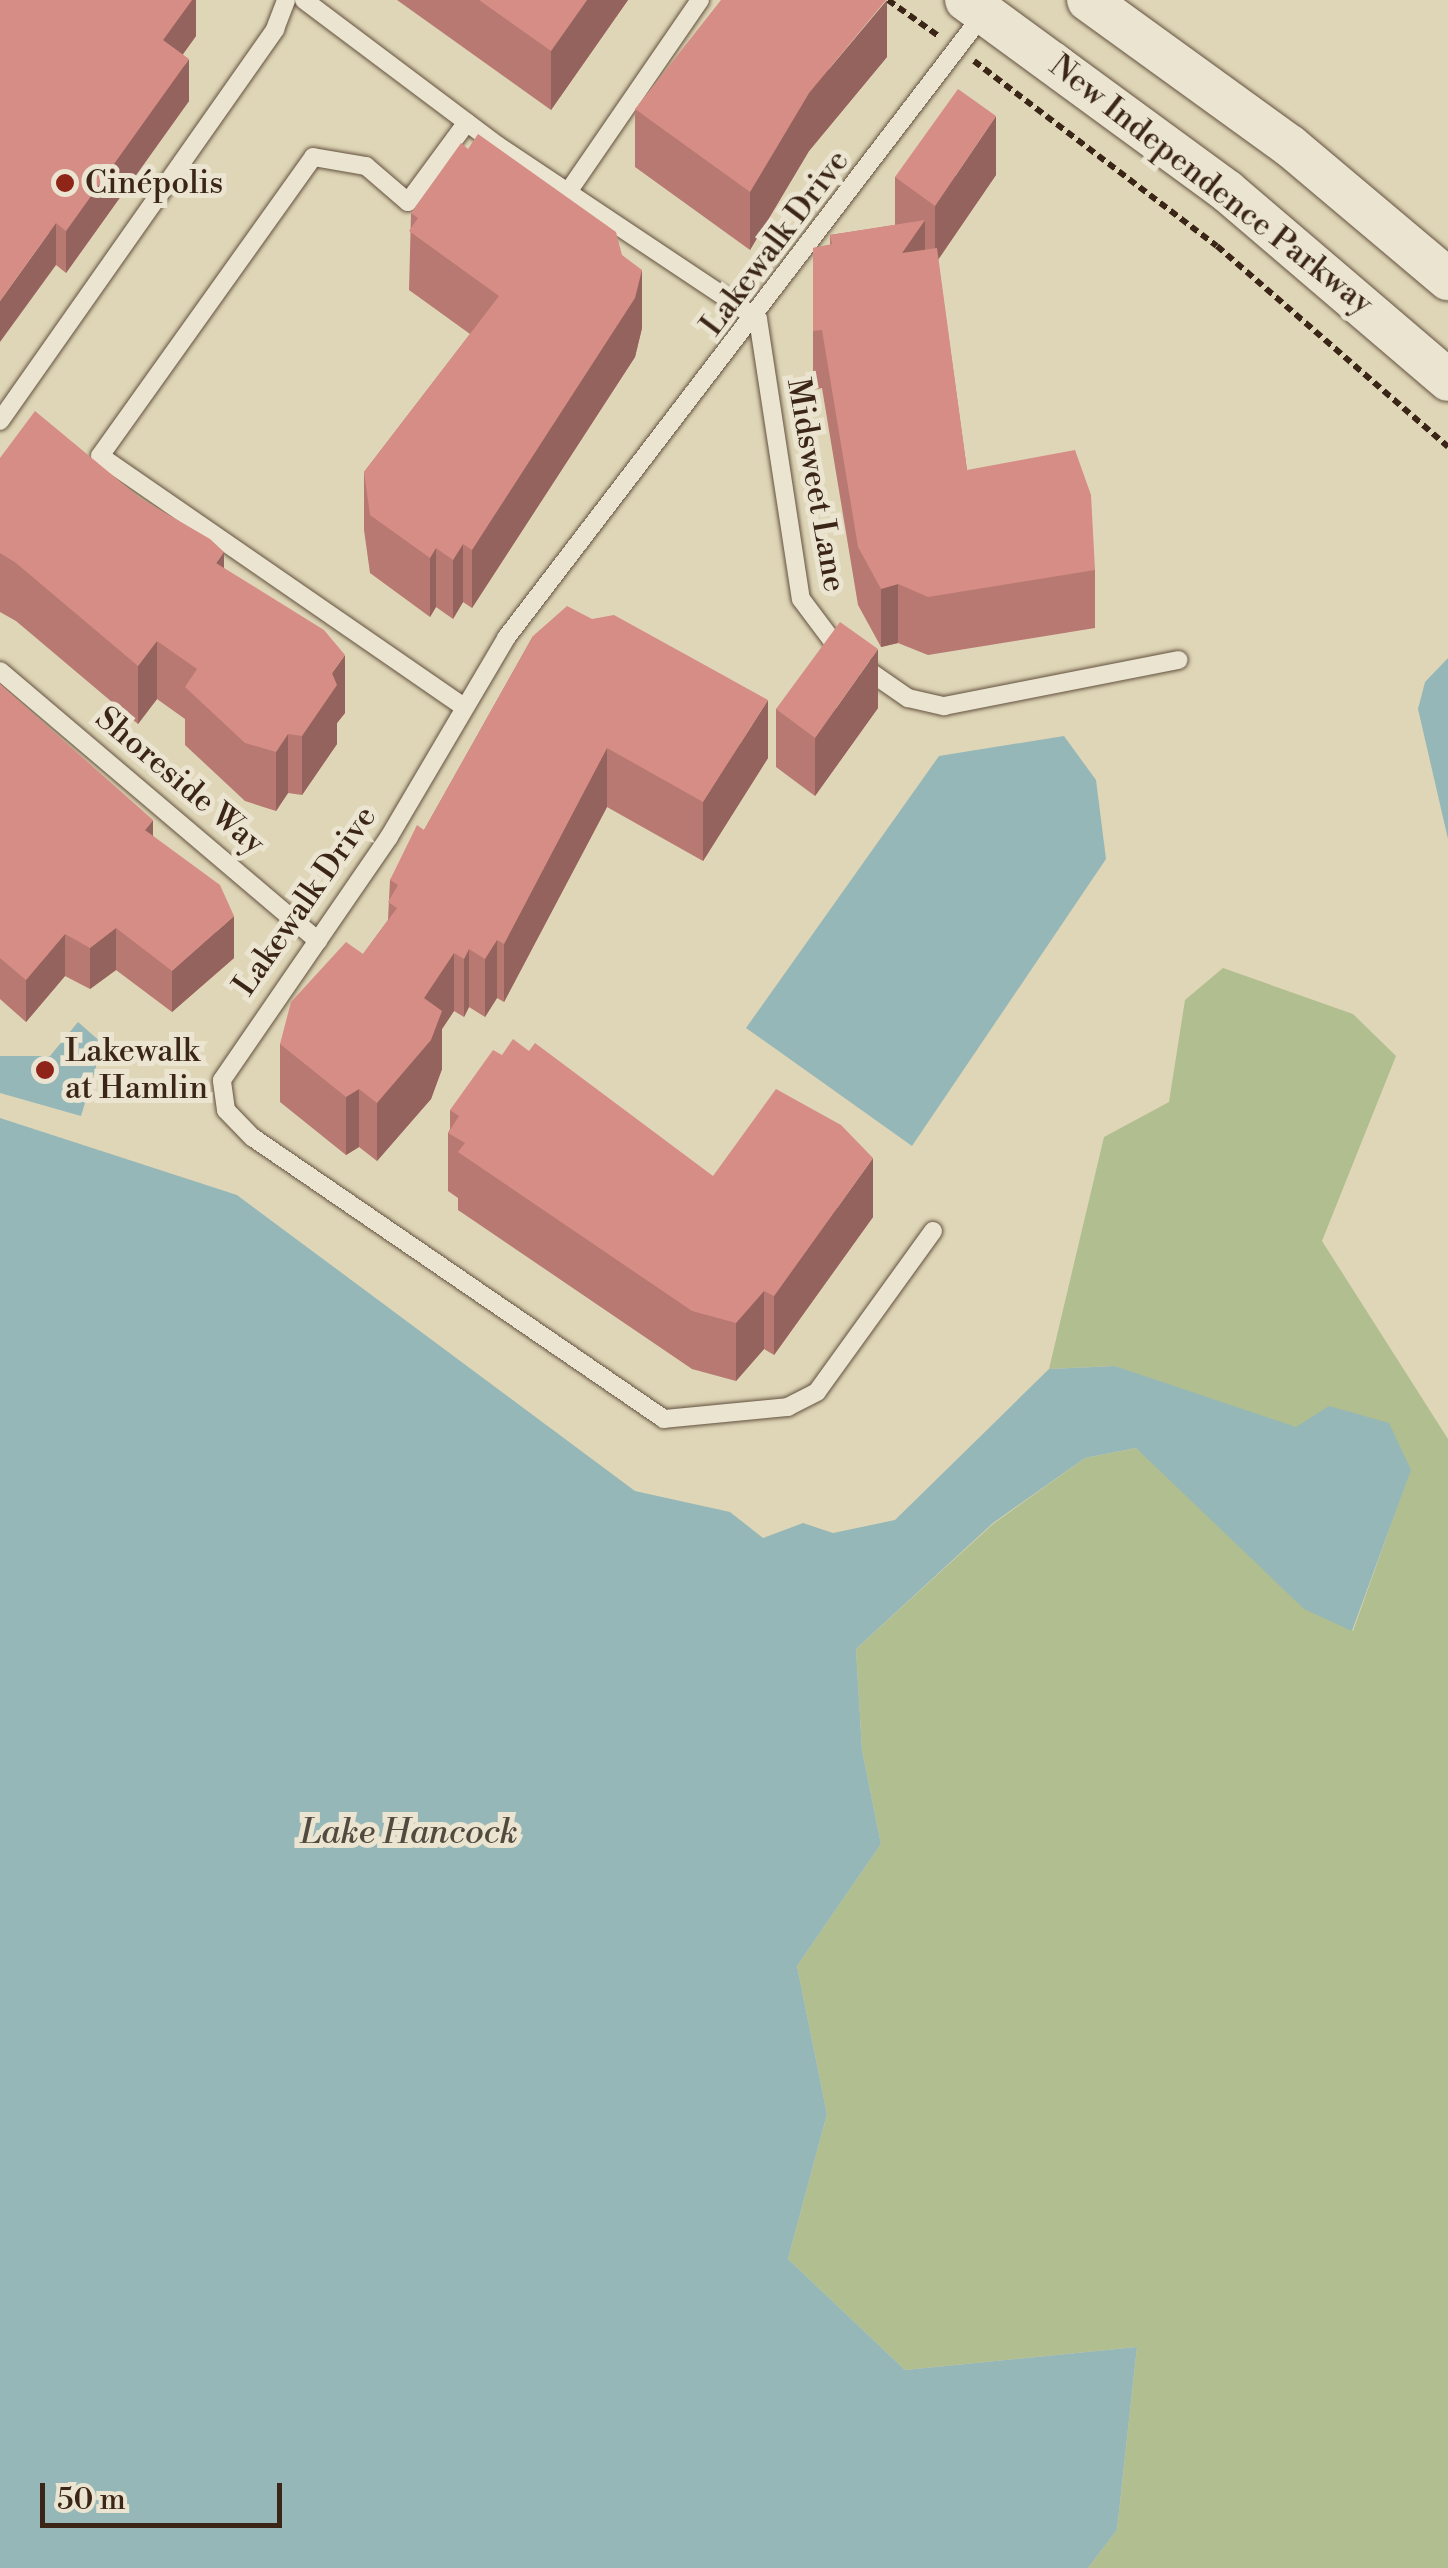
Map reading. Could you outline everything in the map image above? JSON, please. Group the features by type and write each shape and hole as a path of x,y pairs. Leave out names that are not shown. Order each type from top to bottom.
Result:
{"street":[{"path":"1088,0 1290,146 1448,279"},
{"name":"New Independence Parkway","path":"981,4 1227,192 1448,380"}],"lane":[{"path":"0,421 276,28 286,0"},
{"path":"304,0 466,122 758,319"},
{"path":"568,192 700,0"},
{"name":"Lakewalk Drive","path":"933,1230 843,1364 803,1402 696,1422 646,1411 254,1138 226,1110 227,1064 318,940 526,610 758,319 957,49 981,4"},
{"path":"464,706 100,456 314,157 366,166 408,202 466,122"},
{"name":"Midsweet Lane","path":"758,319 802,599 840,651 908,698 944,706 1179,660"},
{"name":"Shoreside Way","path":"0,671 318,940"}],"path":[{"path":"888,0 1217,246 1448,447"}],"green space":[{"path":"1223,968 1353,1014 1396,1056 1322,1241 1448,1439 1448,2568 1088,2568 1117,2530 1137,2347 905,2370 788,2259 827,2114 797,1966 881,1844 862,1750 856,1649 993,1524 1085,1458 1136,1448 1353,1631 1409,1474 1115,1366 1049,1369 1104,1137 1169,1102 1185,1000"}],"water":[{"path":"1448,658 1448,839 1418,709 1425,682"},
{"path":"1064,736 1096,780 1106,859 912,1146 746,1028 939,756"},
{"name":"Lakewalk at Hamlin","path":"78,1022 103,1044 81,1116 0,1093 0,1056 50,1056"},
{"name":"Lake Hancock","path":"0,1118 237,1195 635,1491 730,1512 763,1538 803,1523 833,1533 895,1520 1049,1369 1115,1366 1296,1427 1329,1406 1389,1423 1411,1470 1352,1631 1304,1609 1136,1448 1085,1458 993,1523 856,1649 862,1750 881,1844 797,1966 827,2114 788,2259 905,2370 1137,2347 1117,2530 1088,2568 0,2568"}],"building":[{"name":"Cinépolis","path":"0,0 192,0 163,40 189,59 66,231 56,223 0,301"},
{"path":"479,0 587,0 551,51"},
{"path":"721,0 886,0 809,93 750,192 635,109"},
{"path":"958,89 996,116 935,206 895,177"},
{"path":"478,134 616,232 622,255 642,270 635,298 472,550 463,544 453,560 436,548 430,558 370,515 364,472 499,296 409,231 418,218 411,213 461,143 468,149"},
{"path":"925,220 902,253 937,248 967,470 1075,450 1091,495 1095,570 928,597 898,584 881,589 858,547 822,330 813,331 813,248 832,244 830,235"},
{"path":"35,411 140,498 210,539 224,552 216,563 324,630 345,655 332,673 337,685 302,736 288,734 276,752 245,743 185,687 197,669 157,641 138,666 0,553 0,458"},
{"path":"567,606 592,619 614,615 768,700 703,802 607,748 504,944 497,940 485,959 469,949 464,959 454,953 424,998 442,1011 431,1040 377,1103 359,1089 346,1097 280,1044 291,1002 346,942 363,954 397,908 388,902 398,885 390,880 417,825 424,830 533,636"},
{"path":"840,622 878,649 815,738 776,709"},
{"path":"0,684 153,820 145,830 220,885 234,916 172,971 116,928 90,948 65,934 26,980 0,958"},
{"path":"513,1039 529,1051 535,1043 713,1176 776,1089 841,1125 873,1158 774,1296 764,1291 736,1323 692,1311 458,1152 465,1143 448,1133 459,1116 450,1110 493,1050 502,1055"}],"place":[{"name":"Cinépolis","path":"65,183"},
{"name":"Lakewalk at Hamlin","path":"45,1070"}]}
